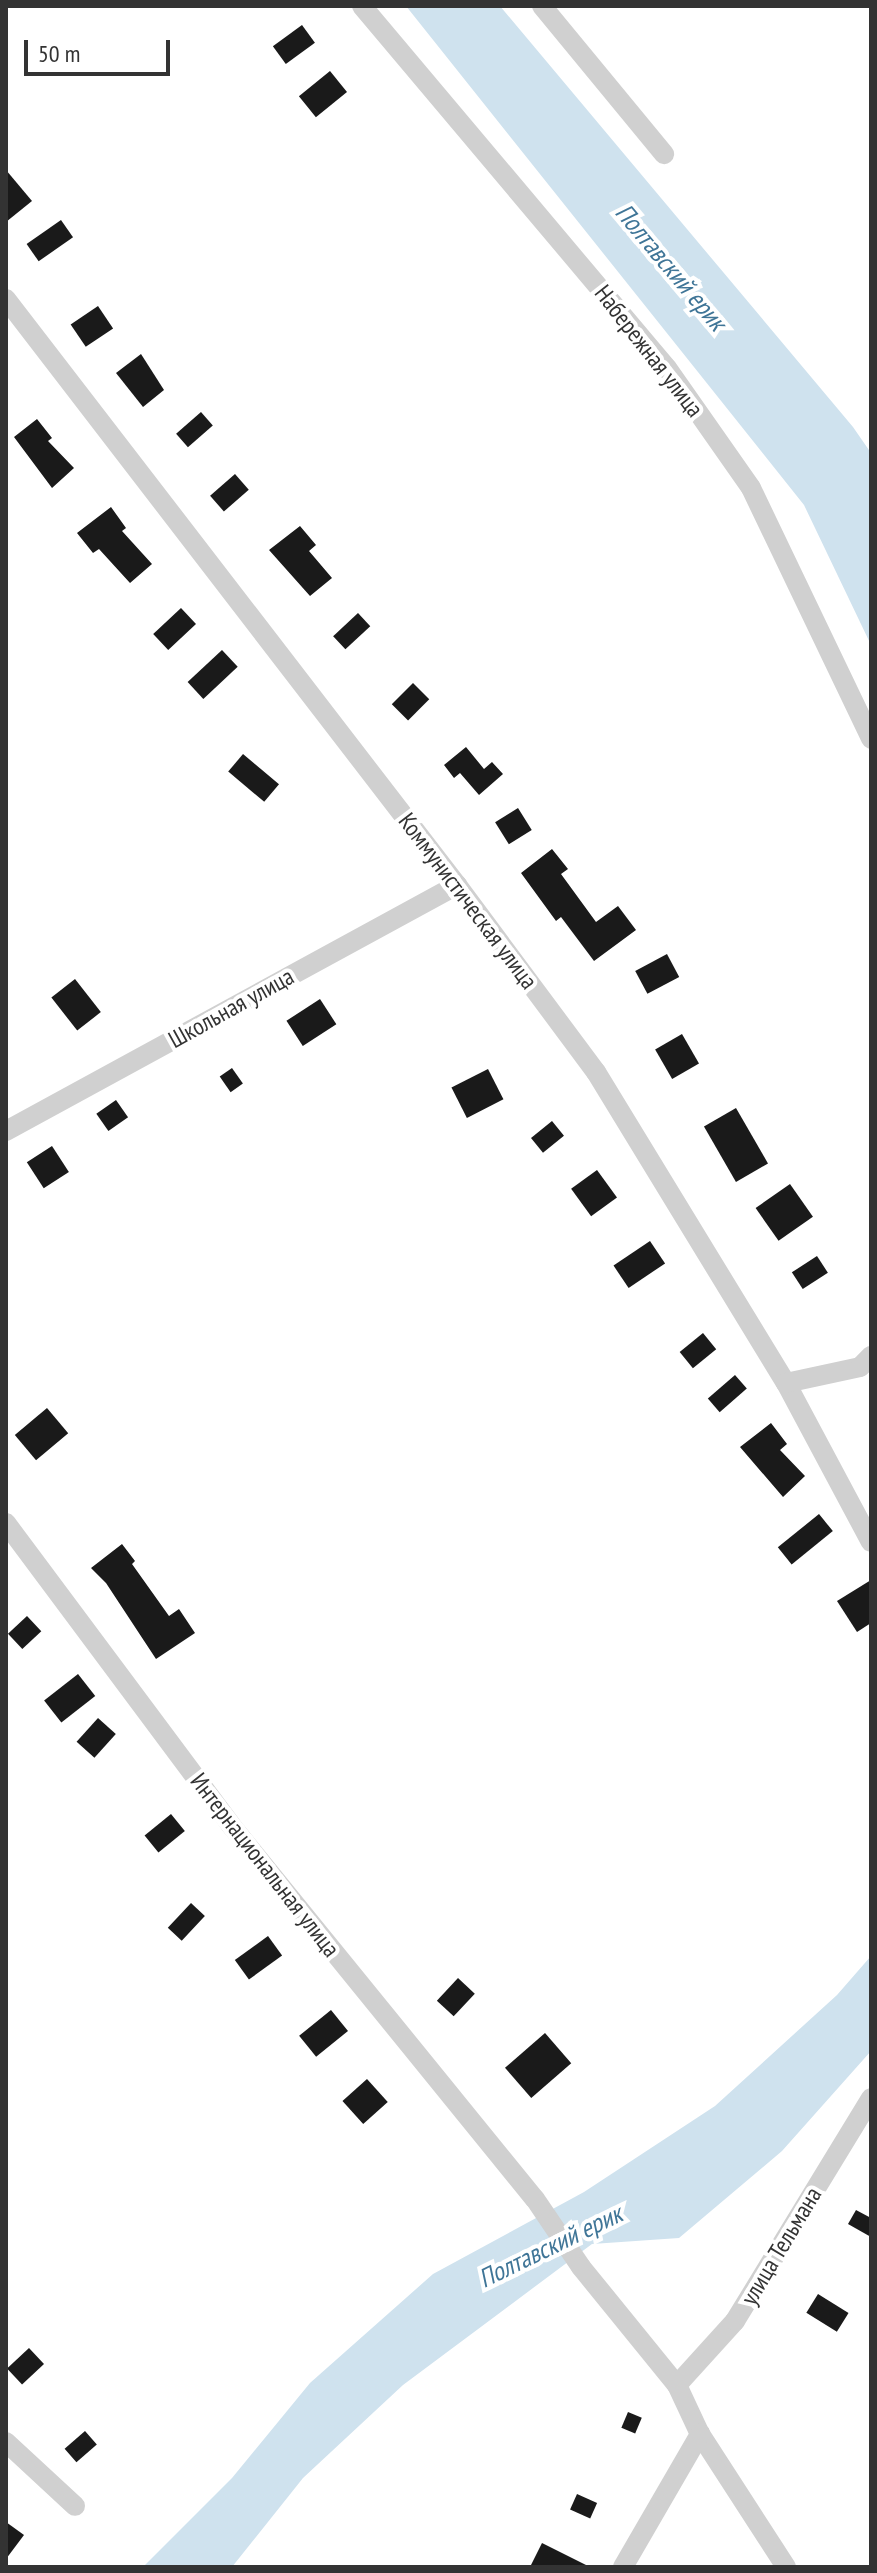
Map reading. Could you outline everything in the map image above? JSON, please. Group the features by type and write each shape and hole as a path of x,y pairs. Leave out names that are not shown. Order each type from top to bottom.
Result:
{"street":[{"name":"Набережная улица","path":"362,6 667,368 743,476 871,739"},
{"path":"542,6 664,154"},
{"name":"Коммунистическая улица","path":"6,299 457,885 596,1072 786,1383 871,1542"},
{"name":"Школьная улица","path":"6,1131 457,885"},
{"path":"786,1383 860,1367 871,1356"},
{"name":"Интернациональная улица","path":"6,1523 230,1824 535,2199 581,2267 677,2385 700,2434 786,2567"},
{"name":"улица Тельмана","path":"677,2385 735,2321 871,2098"},
{"path":"623,2567 700,2434"},
{"path":"6,2442 75,2506"}],"water":[{"name":"Полтавский ерик","path":"406,6 500,6 853,427 871,453 871,645 804,505"},
{"name":"Полтавский ерик","path":"871,1956 871,2051 782,2151 679,2238 592,2244 403,2385 303,2478 232,2567 143,2567 232,2478 310,2383 433,2274 584,2192 715,2106 837,1995"}],"building":[{"path":"302,25 315,43 286,64 273,46"},
{"path":"330,71 347,92 316,117 299,96"},
{"path":"6,170 32,201 6,222"},
{"path":"61,220 73,237 39,261 27,244"},
{"path":"98,306 113,328 86,347 71,324"},
{"path":"141,354 164,390 143,407 116,373"},
{"path":"201,412 213,426 188,447 176,434"},
{"path":"37,419 52,438 48,441 74,468 52,488 14,437"},
{"path":"235,474 249,490 224,511 210,496"},
{"path":"111,507 126,528 122,531 152,564 130,583 99,549 93,553 77,533"},
{"path":"300,526 316,545 309,551 332,578 310,596 269,550"},
{"path":"181,608 196,624 168,650 153,634"},
{"path":"358,613 370,626 345,649 333,636"},
{"path":"222,650 238,667 203,699 188,682"},
{"path":"413,683 429,699 408,720 392,704"},
{"path":"466,747 484,769 492,762 503,774 479,795 460,773 454,778 444,765"},
{"path":"243,754 279,784 264,802 228,772"},
{"path":"518,808 532,830 509,844 495,822"},
{"path":"552,849 568,869 561,874 596,922 618,906 636,930 594,961 561,917 556,921 521,873"},
{"path":"667,954 679,977 647,994 635,971"},
{"path":"75,979 101,1012 77,1031 51,997"},
{"path":"320,999 336,1024 303,1046 286,1021"},
{"path":"682,1034 699,1063 672,1079 655,1050"},
{"path":"232,1068 243,1084 231,1092 220,1077"},
{"path":"488,1069 503,1099 467,1118 451,1088"},
{"path":"116,1100 128,1117 108,1131 96,1114"},
{"path":"736,1108 768,1163 736,1182 704,1126"},
{"path":"552,1121 564,1136 543,1153 531,1138"},
{"path":"52,1146 69,1172 44,1188 27,1162"},
{"path":"597,1170 617,1198 591,1216 571,1189"},
{"path":"790,1184 813,1217 779,1241 756,1208"},
{"path":"650,1241 665,1263 629,1288 614,1266"},
{"path":"817,1256 828,1273 803,1289 792,1272"},
{"path":"703,1333 716,1349 693,1368 680,1352"},
{"path":"735,1375 747,1389 720,1412 708,1399"},
{"path":"47,1408 68,1433 36,1460 15,1435"},
{"path":"771,1423 787,1444 780,1450 805,1476 783,1497 740,1447"},
{"path":"819,1514 833,1531 792,1564 778,1547"},
{"path":"122,1544 135,1561 132,1564 169,1616 179,1609 195,1633 156,1659 106,1583 91,1568"},
{"path":"871,1580 871,1623 857,1632 837,1601"},
{"path":"27,1616 41,1631 22,1649 8,1634"},
{"path":"78,1674 95,1696 61,1723 44,1700"},
{"path":"98,1718 116,1734 94,1758 77,1742"},
{"path":"171,1814 185,1831 158,1852 145,1835"},
{"path":"191,1903 205,1916 182,1941 168,1928"},
{"path":"268,1936 282,1955 249,1980 235,1960"},
{"path":"458,1978 475,1994 454,2016 437,2001"},
{"path":"331,2010 348,2031 316,2057 299,2036"},
{"path":"545,2033 571,2063 531,2098 505,2068"},
{"path":"367,2079 388,2102 363,2124 342,2101"},
{"path":"856,2210 871,2218 871,2237 848,2224"},
{"path":"818,2294 849,2313 837,2332 806,2313"},
{"path":"29,2348 44,2364 22,2385 7,2368"},
{"path":"628,2412 642,2418 635,2434 621,2428"},
{"path":"85,2431 97,2445 76,2462 65,2449"},
{"path":"577,2494 597,2503 590,2518 570,2510"},
{"path":"6,2522 24,2535 6,2559"},
{"path":"542,2543 590,2567 530,2567"}]}
